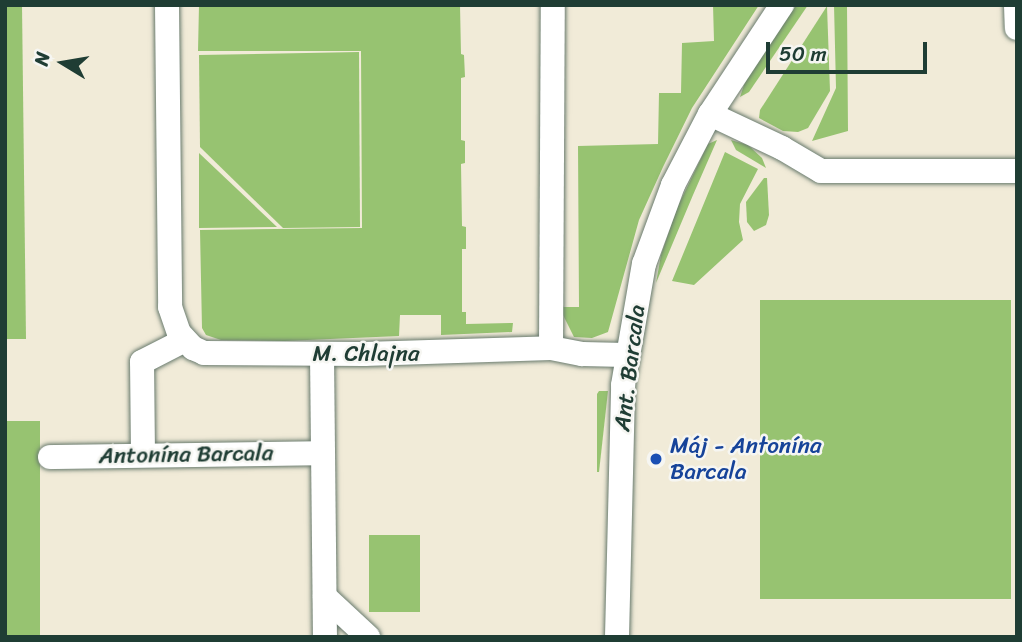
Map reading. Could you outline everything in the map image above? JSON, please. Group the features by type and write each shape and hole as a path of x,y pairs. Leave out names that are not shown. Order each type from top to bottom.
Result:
{"street":[{"path":"143,455 142,362 185,340 174,324 170,307 167,5"},
{"path":"551,348 552,5"},
{"name":"Ant. Barcala","path":"617,637 620,458 626,355 644,264 673,185 710,114 782,5"},
{"path":"1016,5 1017,28"},
{"path":"710,114 782,148 821,171 1017,171"},
{"name":"M. Chlajna","path":"185,340 204,353 425,354 551,348 582,354 626,355"},
{"path":"322,354 326,637"},
{"name":"Antonína Barcala","path":"50,457 323,453"},
{"path":"325,597 368,637"}],"green space":[{"path":"5,5 22,5 26,339 5,339"},
{"path":"199,5 460,5 461,54 464,55 465,77 461,78 461,140 465,141 465,163 461,164 462,226 466,227 466,249 462,249 462,312 466,312 466,324 513,323 512,332 441,335 441,315 400,315 399,336 284,341 221,340 206,335 202,328 200,230 362,228 361,51 198,51"},
{"path":"713,5 759,5 692,108 663,167 639,220 608,332 592,338 574,337 559,307 579,307 578,146 658,144 659,93 681,93 682,43 714,41"},
{"path":"796,5 808,5 749,92 740,97 746,79"},
{"path":"834,5 847,5 848,131 812,141 836,88"},
{"path":"827,6 830,91 808,128 798,132 783,131 759,118 760,110"},
{"path":"359,52 360,227 283,228 200,147 199,55"},
{"path":"717,140 656,283 661,255 677,208 708,144"},
{"path":"731,140 748,145 762,158 766,168 736,150"},
{"path":"725,152 758,169 740,204 739,222 743,240 694,285 672,281"},
{"path":"199,153 277,227 199,228"},
{"path":"764,178 767,178 769,215 766,225 754,231 747,222 746,202"},
{"path":"760,300 1011,300 1011,599 760,599"},
{"path":"599,391 608,391 597,472 597,394"},
{"path":"5,421 40,421 40,637 5,637"},
{"path":"369,535 420,535 420,612 369,612"}],"place":[{"name":"Máj - Antonína Barcala","path":"656,459"}]}
